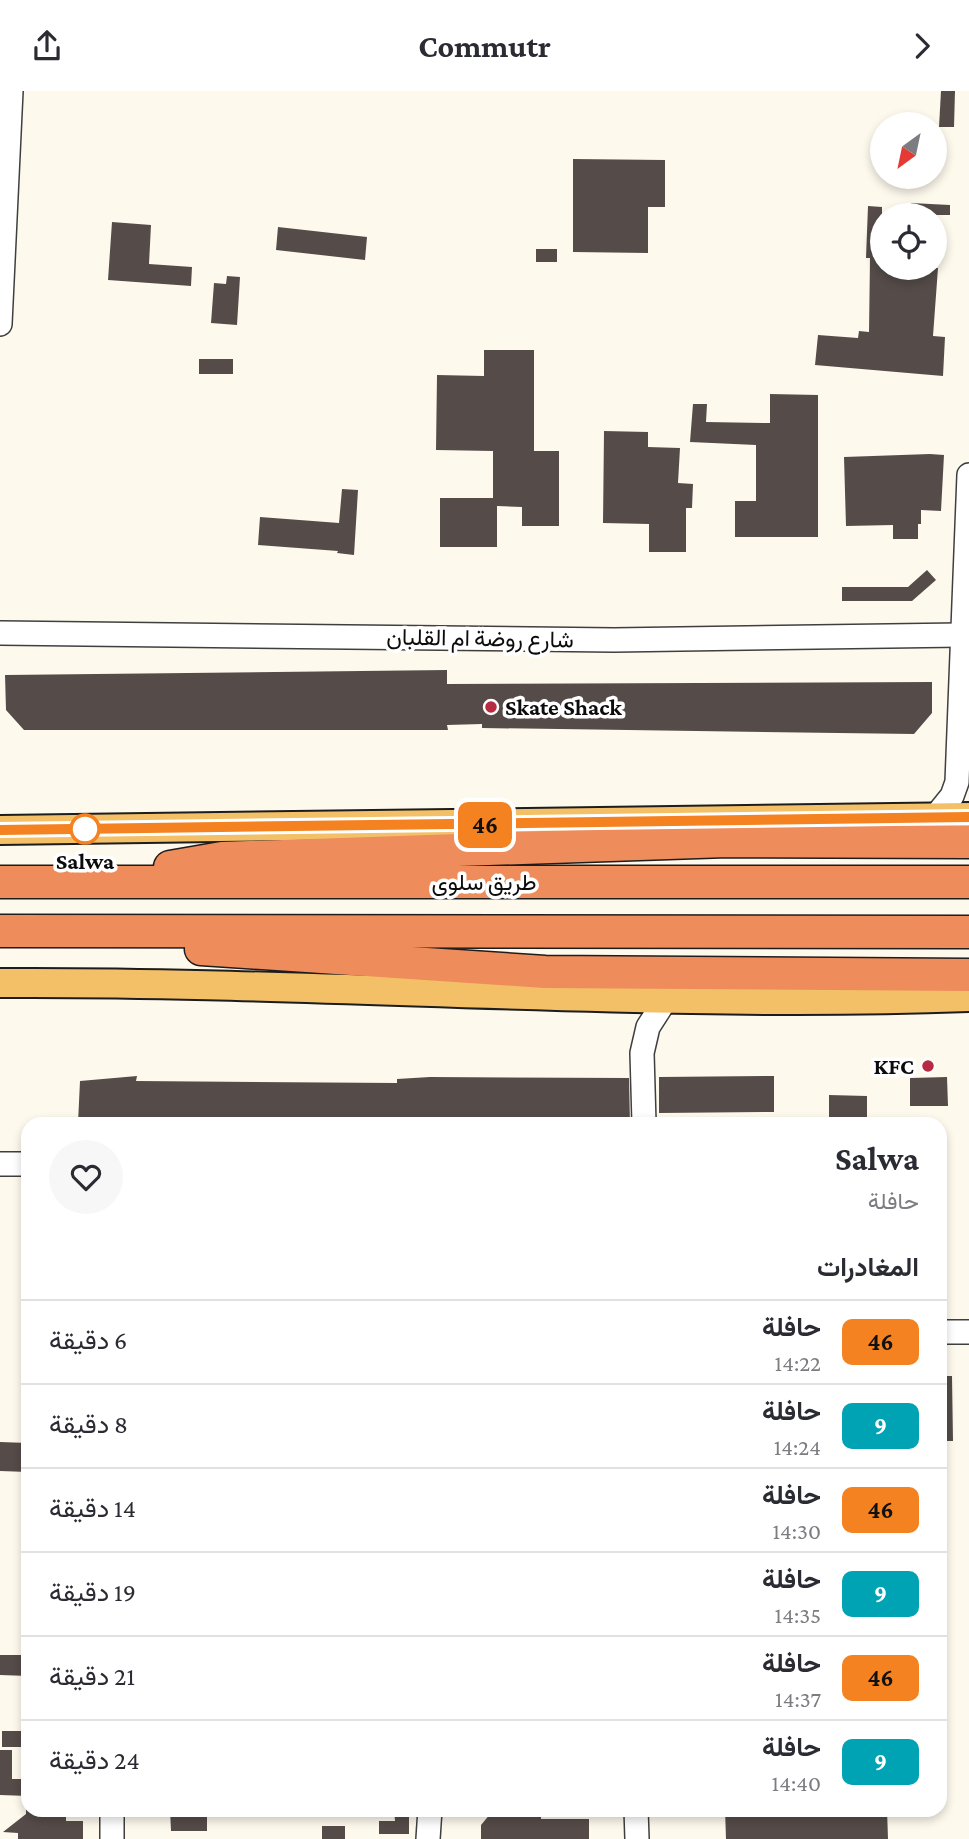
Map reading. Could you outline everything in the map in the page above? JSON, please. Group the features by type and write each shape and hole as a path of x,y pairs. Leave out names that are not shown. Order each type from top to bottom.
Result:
{"highway":[{"path":"77,881 222,858 727,841 969,842"},
{"name":"طريق سلوى","path":"0,882 969,882"},
{"path":"72,930 223,951 545,972 969,975"},
{"path":"0,931 969,932"}],"main road":[{"path":"1,828 969,817"},
{"path":"0,983 165,984 627,999 898,1000 969,997"}],"street":[{"path":"0,324 11,91"},
{"path":"935,817 962,796 969,475"},
{"name":"شارع روضة ام القلبان","path":"0,633 614,641 964,628"},
{"path":"627,999 648,1027"},
{"path":"643,1117 642,1053 648,1027 666,999"},
{"path":"0,1164 21,1164"},
{"path":"947,1332 969,1332"},
{"path":"112,1817 112,1839"},
{"path":"428,1839 429,1817"},
{"path":"636,1817 636,1839"}],"building":[{"path":"941,91 955,91 954,127 947,127 947,112 940,112"},
{"path":"573,159 665,160 665,207 648,207 648,253 573,252"},
{"path":"868,206 870,258 866,258"},
{"path":"112,222 151,225 149,264 192,267 191,286 108,280"},
{"path":"278,227 367,237 365,260 276,250"},
{"path":"536,249 557,249 557,262 536,262"},
{"path":"870,258 870,280 937,280 933,336 945,337 943,376 815,365 818,335 858,338 859,331 869,332"},
{"path":"227,276 240,277 237,325 211,323 214,283 226,284"},
{"path":"484,350 534,350 534,451 559,451 559,526 522,526 522,507 497,506 497,547 440,547 440,498 493,498 493,451 436,450 437,375 484,376"},
{"path":"199,359 233,359 233,374 199,374"},
{"path":"770,394 818,395 818,537 735,537 735,501 756,501 756,445 690,442 693,404 707,404 706,422 770,423"},
{"path":"604,431 648,432 648,447 680,448 678,483 693,484 692,508 686,508 686,552 649,552 649,524 603,523"},
{"path":"944,455 941,511 921,510 918,539 893,539 893,525 846,526 844,457"},
{"path":"342,489 358,490 354,555 337,553 338,551 258,545 260,517 339,523"},
{"path":"927,570 936,580 912,601 842,601 842,587 908,587"},
{"path":"447,670 447,684 932,682 932,713 914,734 482,728 482,724 447,725 448,730 24,730 6,710 5,675"},
{"path":"137,1076 136,1081 397,1083 397,1079 430,1077 629,1078 630,1117 78,1117 80,1081"},
{"path":"774,1076 774,1112 659,1113 659,1077"},
{"path":"947,1077 948,1106 910,1106 910,1078"},
{"path":"829,1095 867,1096 867,1117 829,1117"},
{"path":"947,1376 952,1376 953,1441 947,1441"},
{"path":"0,1442 21,1443 21,1472 0,1471"},
{"path":"0,1655 21,1655 21,1676 0,1675"},
{"path":"2,1731 21,1731 21,1747 2,1747"},
{"path":"0,1750 12,1750 12,1779 21,1779 21,1796 0,1795"},
{"path":"22,1817 66,1817 66,1821 83,1821 83,1839 18,1839 18,1833 3,1832"},
{"path":"170,1817 207,1817 207,1831 171,1831"},
{"path":"395,1817 409,1817 409,1834 379,1834 379,1821 395,1821"},
{"path":"488,1817 589,1819 589,1839 481,1839 481,1825"},
{"path":"725,1817 887,1817 888,1839 726,1839"},
{"path":"322,1826 345,1826 345,1839 322,1839"}],"bus line":[{"name":"46","path":"0,830 969,817"}],"place":[{"name":"Skate Shack","path":"491,707"},
{"name":"Salwa","path":"85,829"},
{"name":"KFC","path":"928,1066"}]}
